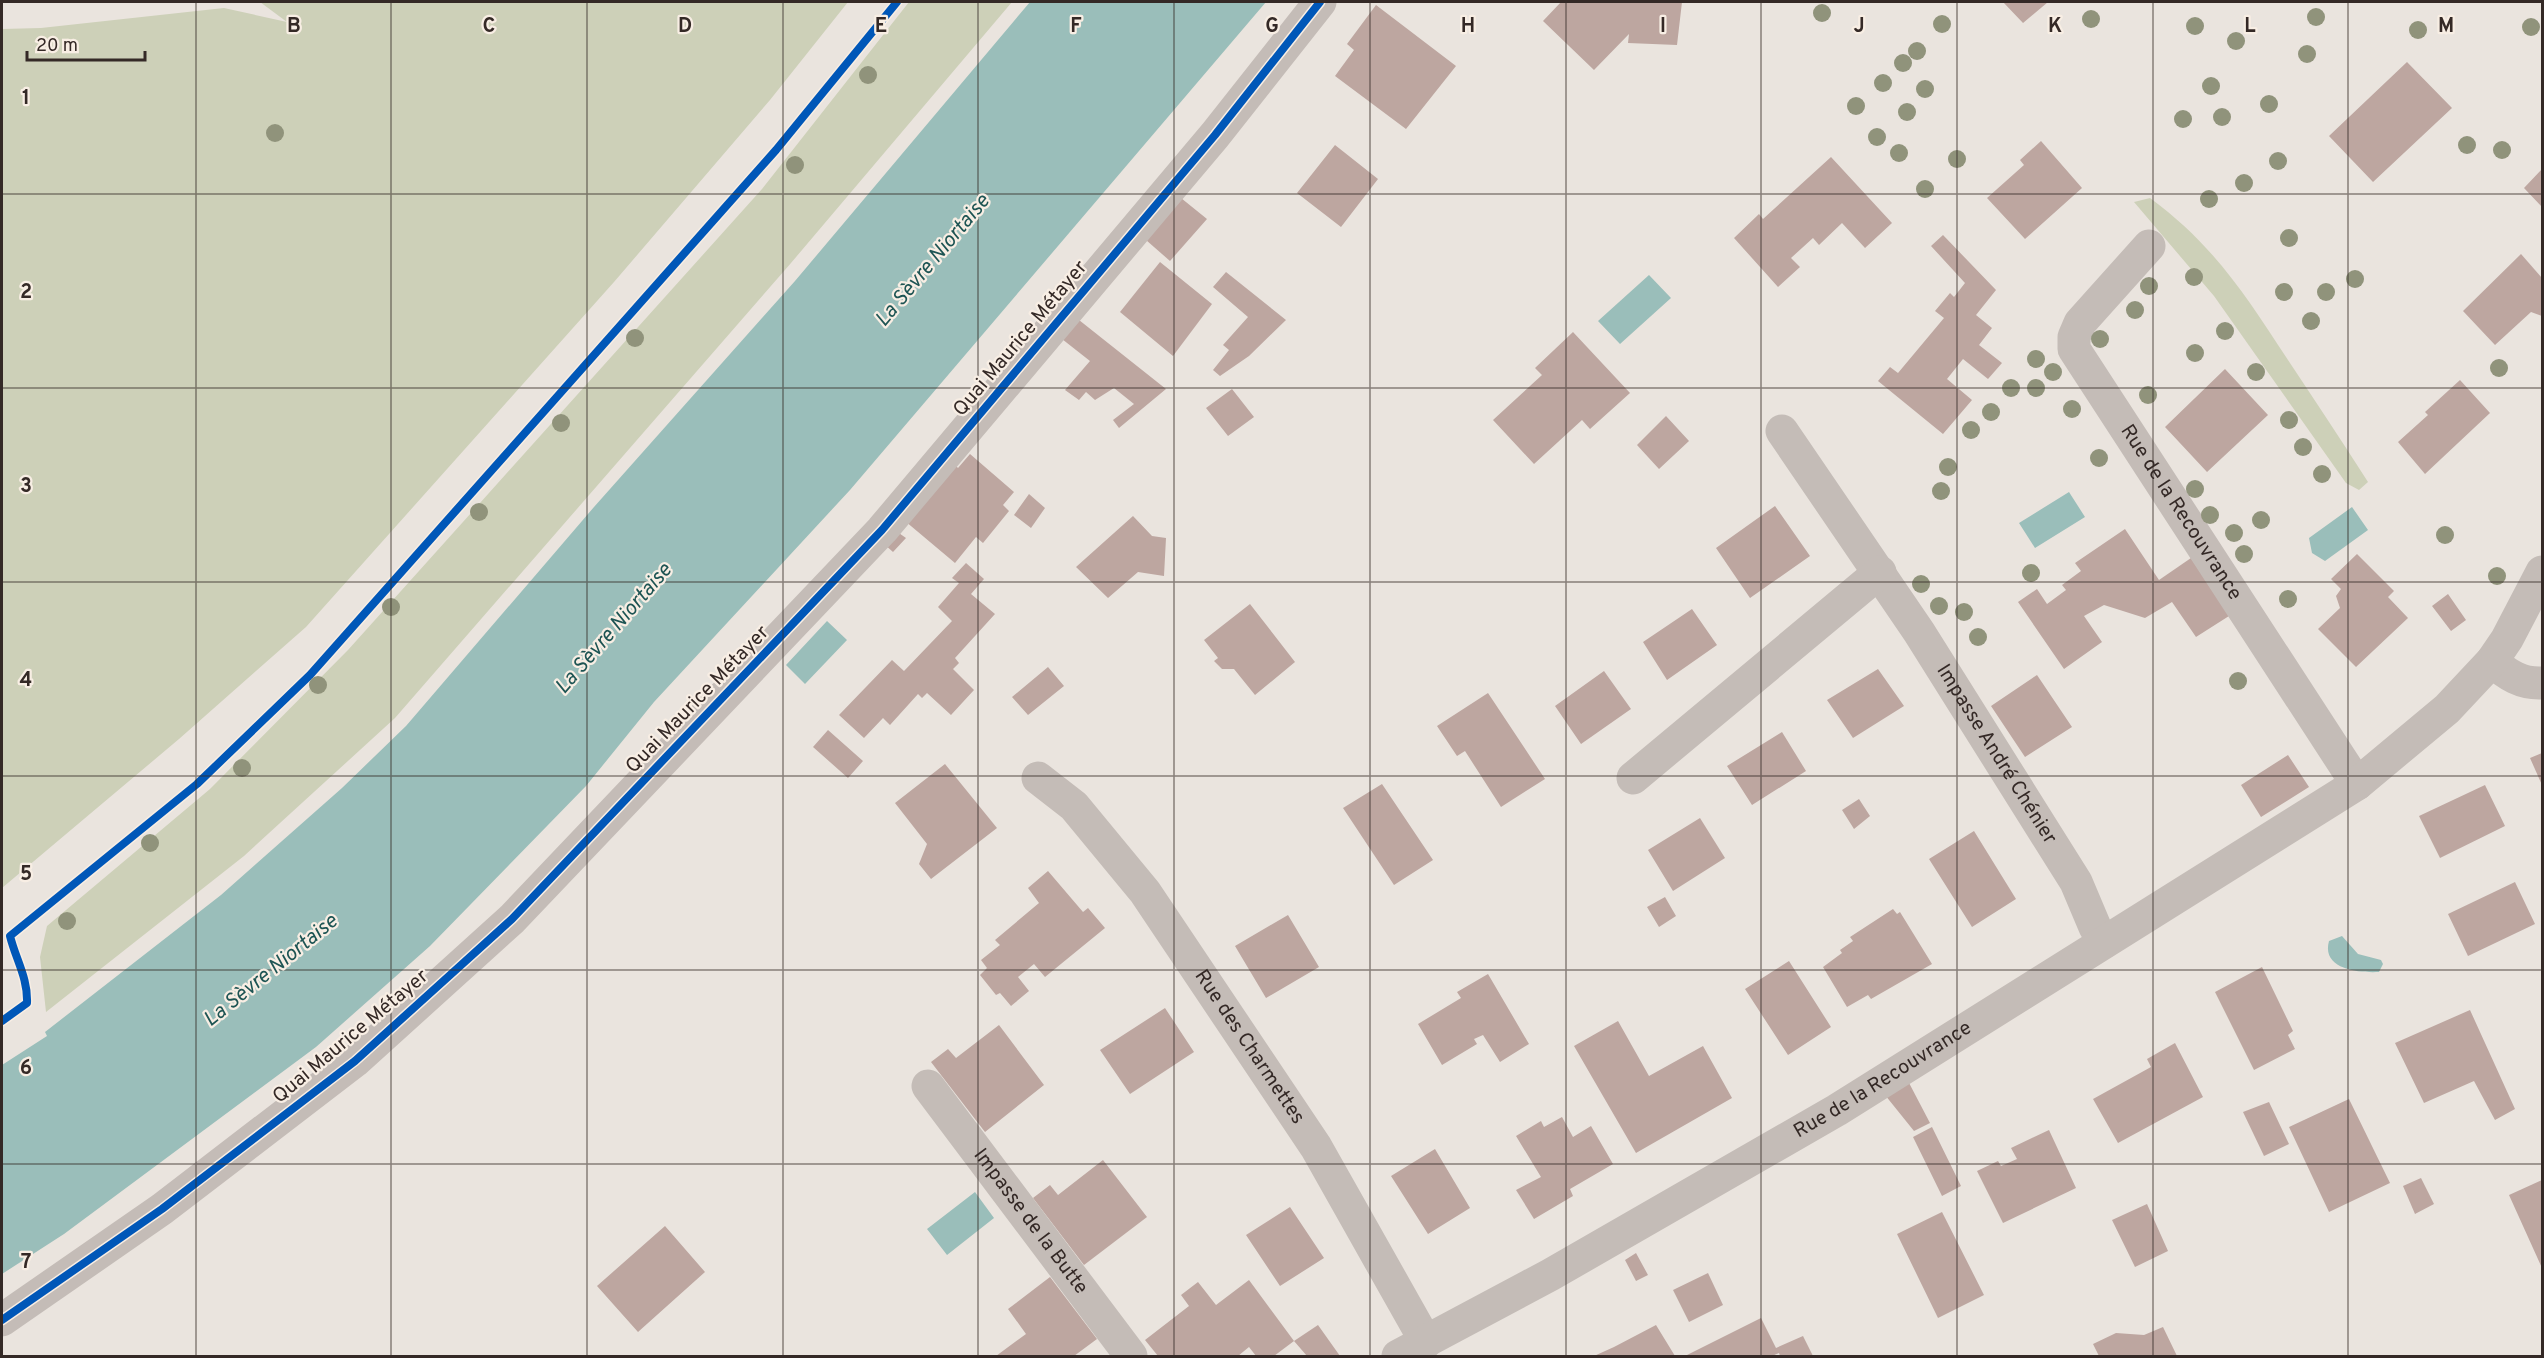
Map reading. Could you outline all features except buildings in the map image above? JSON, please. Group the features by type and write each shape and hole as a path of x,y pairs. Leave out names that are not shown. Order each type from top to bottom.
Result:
{"street":[{"name":"Quai Maurice Métayer","path":"2,1320 162,1209 355,1061 512,919 882,530 1215,135 1320,2"},
{"name":"Rue de la Recouvrance","path":"2149,246 2080,323 2074,337 2074,349 2357,784"},
{"name":"Impasse André Chénier","path":"1782,431 1880,572 2076,882 2104,942"},
{"path":"1633,778 1880,572"},
{"name":"Rue de la Recouvrance","path":"1412,1349 1550,1275 1837,1110 2357,784 2447,709 2492,662 2507,639 2542,572"},
{"path":"2492,662 2521,681 2542,683"},
{"name":"Rue des Charmettes","path":"1038,778 1074,806 1145,892 1316,1147 1412,1349"},
{"name":"Impasse de la Butte","path":"928,1086 1131,1356"}],"green space":[{"path":"260,2 848,2 770,100 614,282 306,627 179,739 2,888 2,29 41,28 224,8 287,22"},
{"path":"909,2 1012,2 791,263 395,718 244,856 46,1012 40,957 47,926 210,789 348,650 762,189"},
{"path":"2150,198 2193,234 2243,293 2368,482 2359,490 2346,483 2214,296 2134,202"}],"water":[{"name":"La Sèvre Niortaise","path":"1030,2 1266,2 850,490 654,702 586,786 430,946 316,1047 64,1234 2,1274 2,1065 47,1036 45,1032 221,895 342,788 406,726 594,507 795,281"},
{"path":"1649,275 1671,298 1620,344 1598,321"},
{"path":"2069,492 2085,517 2035,548 2019,523"},
{"path":"2352,507 2368,530 2325,561 2312,553 2309,538"},
{"path":"827,621 847,640 805,684 786,665"},
{"path":"2342,936 2358,954 2381,960 2383,964 2379,972 2362,972 2336,964 2328,951 2329,941"},
{"path":"975,1192 994,1218 947,1255 927,1229"}],"cycle path":[{"path":"2,1021 27,1003 24,977 10,936 197,784 310,675 776,150 897,2"},
{"path":"2,1320 162,1209 355,1061 512,919 882,530 1215,135 1320,2"}]}
